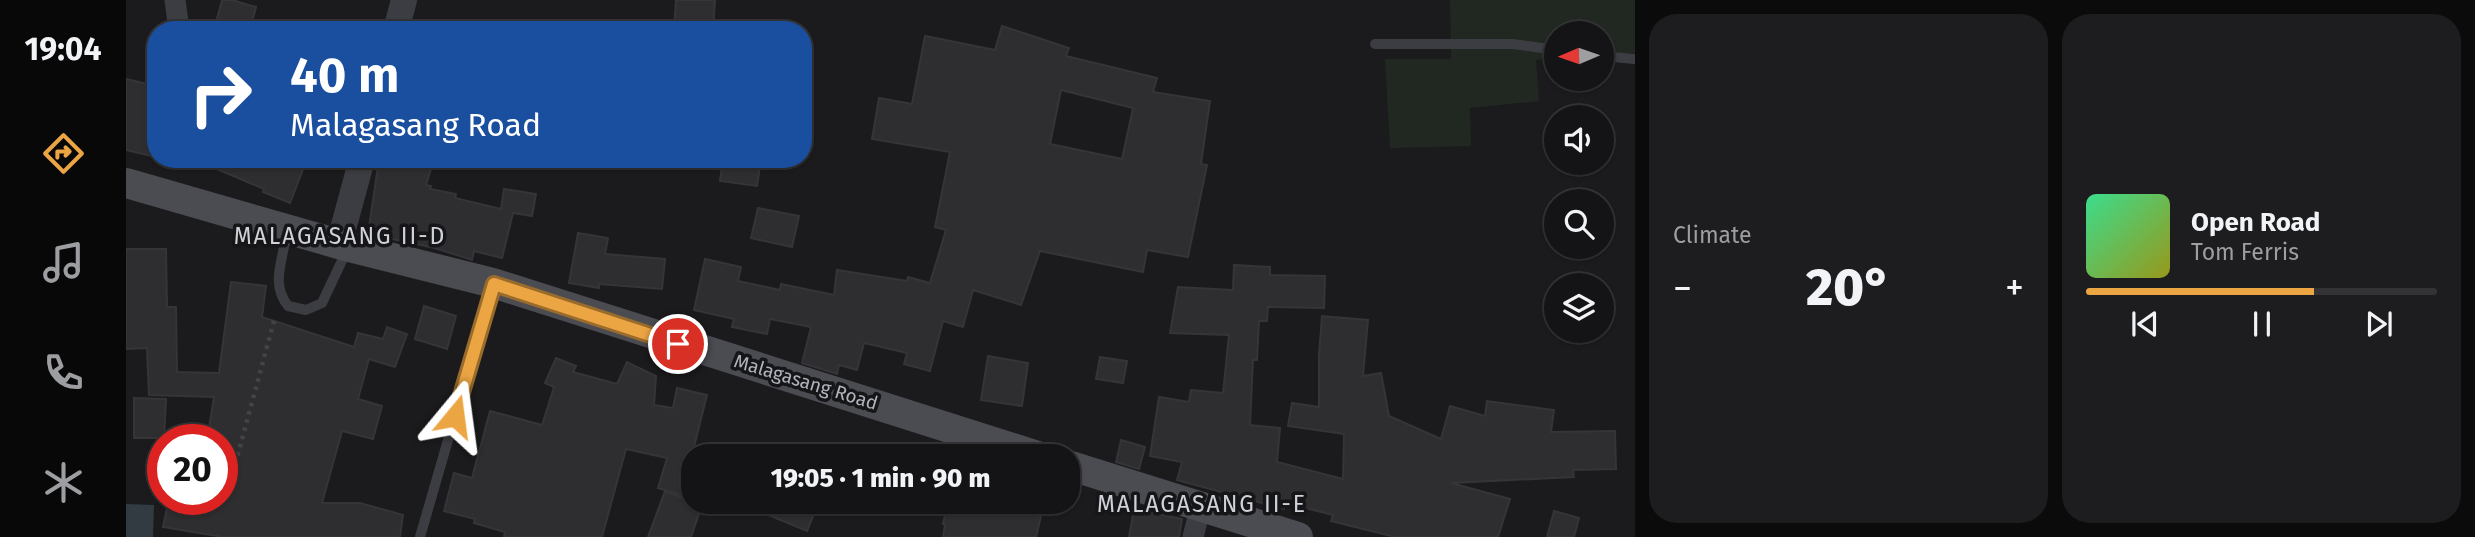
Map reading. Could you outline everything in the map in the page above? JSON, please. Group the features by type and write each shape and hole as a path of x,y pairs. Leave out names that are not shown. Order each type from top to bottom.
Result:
{"main road":[{"name":"Malagasang Road","path":"126,183 344,246 494,284 1001,444"},
{"path":"1080,469 1298,537"}],"street":[{"path":"175,0 178,21"},
{"path":"398,21 404,0"},
{"path":"344,246 360,168"},
{"path":"1194,537 1201,505"}],"lane":[{"path":"1375,44 1513,44 1544,48"},
{"path":"1614,57 1635,59"},
{"path":"286,228 278,279 280,296 288,306 306,310 322,303 344,246"},
{"path":"420,537 494,284"}],"path":[{"path":"238,454 280,296"}],"shaded area":[{"path":"1450,0 1635,0 1635,53 1614,54 1614,21 1544,21 1544,59 1536,60 1539,101 1470,108 1471,146 1390,148 1385,59 1451,59"},
{"path":"126,504 147,505 147,515 154,515 153,537 126,537"}],"building":[{"path":"222,0 256,7 252,21 216,21"},
{"path":"676,0 715,0 714,21 675,21"},
{"path":"1002,26 1069,48 1066,56 1157,78 1153,92 1210,101 1201,164 1207,165 1188,257 1147,250 1143,272 1040,251 1021,305 973,290 963,327 943,321 930,371 904,364 907,353 864,343 857,370 839,365 837,374 802,363 811,327 770,319 767,334 732,327 734,319 694,310 705,259 741,267 738,281 780,290 781,284 834,295 837,270 907,281 908,277 930,283 946,230 935,227 950,152 872,139 879,98 912,104 925,36 995,50","holes":["1061,90 1133,108 1122,159 1050,144"]},
{"path":"126,79 147,84 147,155 126,150"},
{"path":"214,168 304,168 290,203 263,192 264,189"},
{"path":"378,168 431,168 426,185 431,186 430,189 456,194 455,198 501,209 504,189 536,194 532,216 513,213 502,258 474,251 472,260 435,248 368,234"},
{"path":"722,168 760,168 757,186 720,181"},
{"path":"758,208 799,216 792,247 751,238"},
{"path":"578,233 608,238 605,254 665,259 662,289 599,284 599,288 569,283"},
{"path":"126,249 166,249 167,307 176,307 177,372 219,373 231,282 266,286 262,317 354,347 358,333 383,339 387,327 407,334 395,367 369,359 358,399 382,406 373,439 342,431 322,503 360,503 403,515 400,537 223,537 163,527 166,515 238,515 238,424 210,424 214,397 149,395 147,348 126,349"},
{"path":"1234,265 1270,267 1270,275 1325,276 1324,308 1268,307 1267,321 1259,321 1257,360 1253,360 1250,425 1280,428 1277,462 1343,479 1344,434 1288,426 1292,403 1319,407 1322,316 1368,320 1363,376 1381,373 1389,416 1441,439 1450,406 1485,416 1487,401 1554,410 1551,432 1615,431 1616,469 1573,470 1574,477 1451,483 1510,499 1498,537 1395,537 1331,521 1333,515 1286,503 1284,509 1177,480 1182,462 1150,456 1159,397 1189,402 1191,390 1223,393 1229,335 1170,333 1178,287 1233,290"},
{"path":"424,306 456,316 447,349 415,339"},
{"path":"988,356 1028,363 1022,406 981,400"},
{"path":"1100,357 1127,361 1123,383 1096,379"},
{"path":"556,358 576,366 573,372 617,384 627,362 656,376 654,405 673,408 677,388 707,395 695,444 681,444 681,495 658,488 667,458 626,449 602,537 504,537 505,532 474,523 475,519 444,511 454,473 472,478 490,411 542,425 554,387 545,383"},
{"path":"134,398 166,399 165,424 147,424 147,438 134,438"},
{"path":"1121,440 1145,447 1139,469 1116,462"},
{"path":"665,491 681,497 681,514 699,514 691,537 648,537"},
{"path":"1134,509 1182,519 1179,537 1129,537"},
{"path":"1554,511 1579,518 1574,537 1547,537"},
{"path":"766,514 814,514 807,531"},
{"path":"945,514 1041,516 1036,537 943,537"}],"district":[{"name":"MALAGASANG II-D","path":"340,236"},
{"name":"MALAGASANG II-E","path":"1202,504"}],"route":[{"path":"455,416 494,284 678,344"}]}
